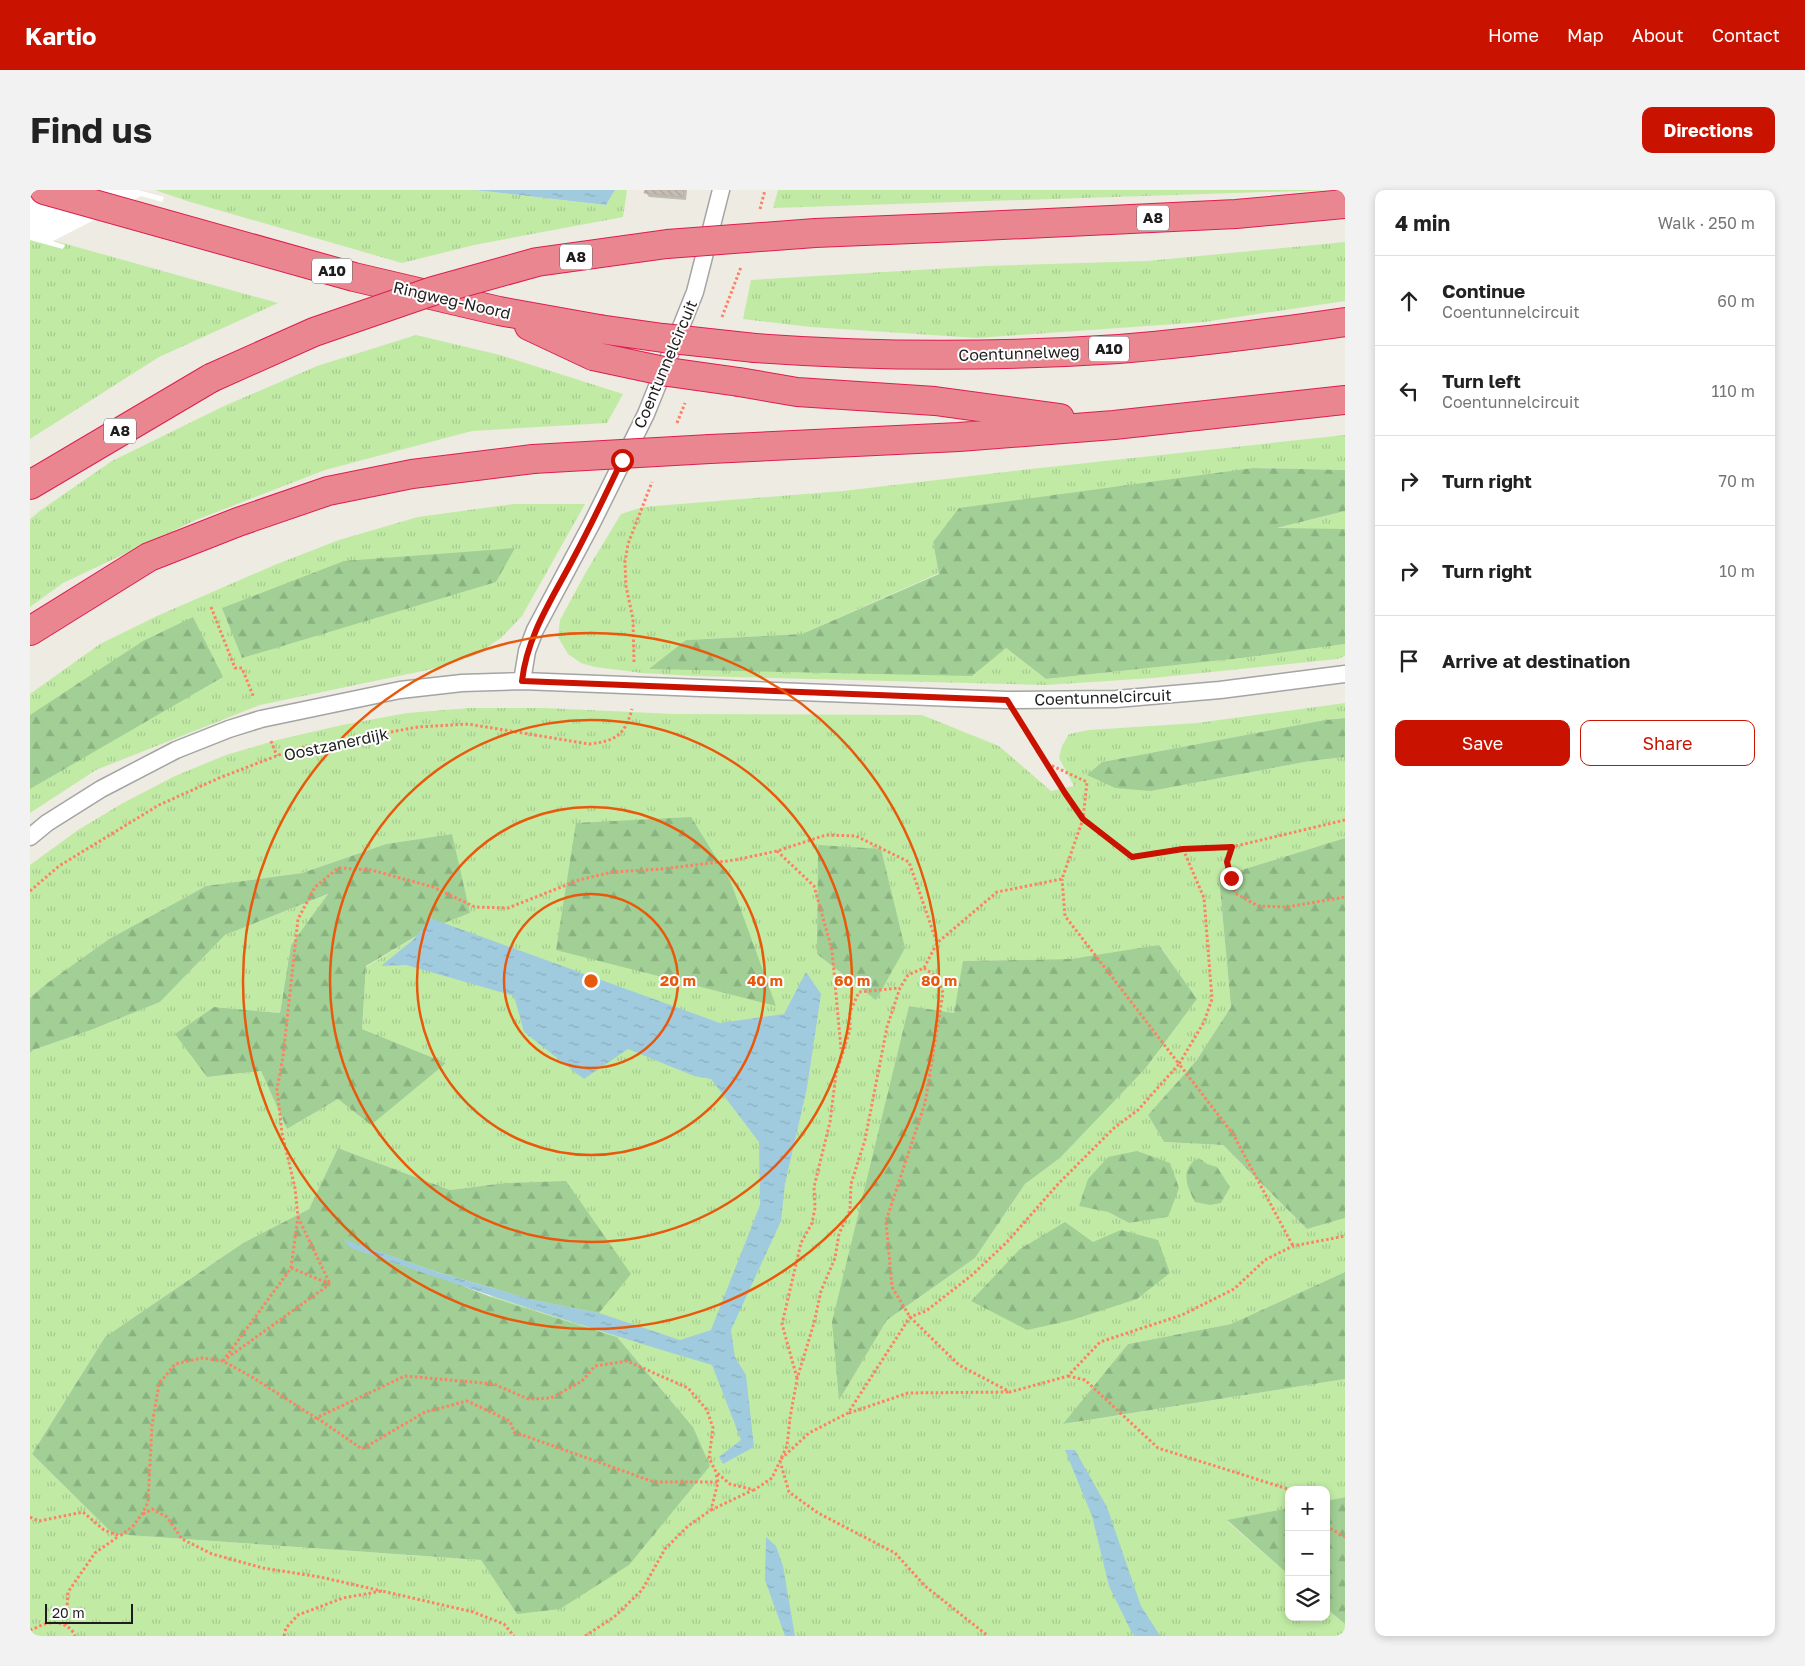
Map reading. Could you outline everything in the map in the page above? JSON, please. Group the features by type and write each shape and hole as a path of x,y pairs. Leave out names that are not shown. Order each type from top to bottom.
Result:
{"highway":[{"name":"Ringweg-Noord","path":"44,190 354,277 499,311 599,329 663,338 755,348 871,355"},
{"name":"A8","path":"30,485 211,378 314,332 433,291 538,262 667,244 815,234 1236,214 1345,204"},
{"name":"A10","path":"499,311 594,356 668,372 797,392 935,401 1114,425 1345,400"},
{"name":"Coentunnelweg","path":"871,355 973,355 1120,348 1282,331 1345,322"},
{"path":"30,631 149,557 238,522 328,490 412,474 533,459 959,438 1114,425"}],"lane":[{"name":"Coentunnelcircuit","path":"721,190 695,292 646,414 592,523 535,630 527,651 522,681 1007,700 1116,699 1220,690 1345,674"},
{"path":"30,837 48,823 101,789 176,750 229,729 261,719 400,690 462,683 522,681"}],"path":[{"path":"211,607 235,668"},
{"name":"Oostzanerdijk","path":"30,891 59,866 159,805 219,778 292,750 418,727 468,724 589,744 608,742 619,736 628,724 632,708 634,684"},
{"path":"1007,700 1083,819 1132,857 1183,849 1232,847 1345,820"},
{"path":"1046,763 1087,782 1083,819 1062,878 1065,916 1232,1134 1293,1246"},
{"path":"223,1361 291,1268 298,1217 295,1188 282,1133 277,1088 283,1057 298,919 315,887 338,868 371,870 433,887 475,907 508,908 579,880 612,872 735,860 777,851 826,835 856,836 909,862 937,943"},
{"path":"1232,847 1227,862 1235,893 1258,906 1287,907 1345,897"},
{"path":"848,1413 910,1317 926,1310 972,1275 1006,1243 1059,1183 1114,1128 1138,1110 1179,1064 1204,1022 1212,999 1204,898 1183,849"},
{"path":"777,851 814,886 832,950 842,1052"},
{"path":"585,1636 614,1617 642,1590 665,1549 688,1526 711,1510 754,1490 772,1478 787,1446 797,1379 814,1323 821,1291 835,1258 839,1234 850,1210 851,1184 865,1140 886,1027 900,988 908,975 924,968 937,943 996,892 1062,878"},
{"path":"924,968 937,977 942,993 925,1103 886,1221 892,1287 910,1317 959,1365 1010,1392"},
{"path":"797,1379 782,1324 802,1243 812,1223 815,1208 814,1187 830,1122 836,1074 850,1030 850,1012 858,992 900,988"},
{"path":"298,1217 330,1284"},
{"path":"1068,1376 1100,1342 1182,1314 1234,1289 1265,1260 1293,1246 1345,1236"},
{"path":"291,1268 330,1284"},
{"path":"223,1361 330,1284"},
{"path":"66,1625 68,1592 95,1553 133,1526 148,1502 152,1425 159,1384 175,1364 202,1358 223,1361 252,1377 362,1450 425,1412 467,1401 510,1422 514,1432 654,1482 718,1482"},
{"path":"316,1418 405,1376 494,1384 528,1399 551,1398 582,1381 595,1366 627,1361 688,1388 707,1410 713,1428 710,1458 718,1482 711,1510"},
{"path":"780,1460 809,1433 848,1413 908,1392 1010,1392 1068,1376 1085,1380 1158,1448 1285,1488"},
{"path":"780,1460 789,1492 818,1513 895,1553 925,1586 988,1636"},
{"path":"716,1472 730,1484 754,1490"},
{"path":"142,1514 152,1509 167,1517 182,1539 212,1554 263,1568 320,1577 473,1612 504,1624 514,1636"},
{"path":"30,1517 39,1521 83,1512 104,1530 120,1536"},
{"path":"1330,1528 1345,1537"},
{"path":"284,1636 286,1628 298,1614 342,1598 382,1591"},
{"path":"30,1630 51,1622 66,1625 74,1632 75,1636"}],"green space":[{"path":"155,190 475,190 606,205 615,190 627,190 623,217 474,245 402,263"},
{"path":"778,190 1330,190 773,208"},
{"path":"30,234 278,303 159,357 30,439"},
{"path":"1345,242 1345,301 1204,322 977,338 811,327 743,319 751,280 985,266 1147,261"},
{"path":"416,335 500,355 623,394 607,423 472,431 325,470 196,520 63,583 30,607 30,519 41,510 112,461 222,407 317,366"},
{"path":"1345,435 1345,470 1253,468 933,542 939,573 802,634 686,640 1006,648 1046,679 1242,658 1345,644 1345,656 1337,659 1153,678 1046,685 695,676 642,673 595,667 581,663 568,654 558,637 560,620 621,514 643,507 843,491"},
{"path":"1253,468 1345,470 1345,511 1277,528 1345,529 1345,644 1242,658 1046,679 1006,648 972,676 649,669 686,640 802,634 939,574 933,542 959,508"},
{"path":"513,504 585,504 522,616 501,638 475,655 437,668 260,705 96,770 30,813 30,694 100,644 157,616 277,564 339,540 418,517"},
{"path":"1345,511 1345,529 1274,529"},
{"path":"515,548 496,582 242,658 222,608 344,561"},
{"path":"193,617 223,677 30,789 30,715 143,641"},
{"path":"1345,703 1345,718 1325,720 1102,762 1088,775 1151,791 1310,761 1345,757 1345,838 1219,877 1231,1007 1196,1061 1148,1115 1164,1142 1223,1145 1307,1229 1345,1218 1345,1272 1231,1324 1128,1344 1064,1424 1345,1379 1345,1497 1330,1500 1330,1486 1285,1486 1285,1509 1227,1521 1285,1572 1285,1621 1330,1621 1330,1611 1345,1624 1345,1636 30,1636 30,1053 33,1050 91,1030 160,1002 225,935 329,894 291,945 280,1013 214,1007 207,1077 261,1071 287,1129 338,1099 446,1063 362,1029 366,967 428,929 452,834 386,844 302,873 206,886 109,939 46,984 30,998 30,865 78,830 123,803 175,776 226,755 277,740 407,713 470,708 545,708 674,714 922,715 999,746 1051,791 1074,786 1059,758 1062,746 1069,734 1089,730 1197,723","holes":["1160,946 1197,999 1145,1069 1060,1158 1025,1184 975,1258 887,1320 839,1399 909,1006 954,1013 964,961 1071,959","338,1148 450,1190 505,1183 566,1182 491,1297 617,1337 693,1427 517,1614 481,1560 113,1534 32,1454 105,1337 243,1243 309,1209","1079,1205 1168,1217 1129,1223 1108,1212","1065,1223 1093,1242 1020,1249"]},
{"path":"1345,718 1345,757 1310,761 1151,791 1115,788 1087,775 1102,762 1325,720"},
{"path":"691,817 730,880 776,1006 556,950 576,823"},
{"path":"452,834 470,913 428,929 366,966 362,1029 446,1063 371,1125 338,1099 287,1129 261,1071 207,1077 175,1034 214,1007 280,1013 291,945 328,894 225,935 160,1002 91,1030 33,1050 30,1053 30,998 46,984 109,939 206,886 302,873 386,844"},
{"path":"1345,838 1345,1218 1307,1229 1223,1145 1164,1142 1148,1115 1196,1061 1231,1007 1219,877"},
{"path":"818,845 881,849 905,948 876,1000 817,954"},
{"path":"1159,945 1197,999 1145,1069 1060,1158 1025,1184 975,1258 887,1320 839,1400 832,1322 909,1006 954,1013 963,961 1071,959"},
{"path":"338,1148 450,1190 505,1183 566,1181 631,1274 599,1313 533,1300 437,1272 344,1240 491,1297 617,1337 693,1427 710,1466 629,1565 560,1609 517,1614 481,1560 113,1534 32,1454 105,1337 243,1243 309,1209"},
{"path":"1137,1151 1170,1163 1179,1188 1168,1217 1129,1223 1108,1212 1079,1206 1088,1179 1108,1157"},
{"path":"1199,1158 1207,1164 1217,1167 1230,1187 1221,1203 1210,1205 1195,1202 1192,1196 1187,1184 1187,1172 1193,1162"},
{"path":"1065,1222 1093,1242 1121,1230 1158,1240 1170,1273 1137,1299 1072,1320 1027,1330 971,1301 1020,1249"},
{"path":"1345,1272 1345,1379 1063,1424 1128,1344 1231,1324"},
{"path":"1345,1497 1345,1624 1330,1611 1330,1500"},
{"path":"1285,1509 1285,1571 1227,1520"}],"water":[{"path":"475,190 615,190 606,205"},
{"path":"430,918 720,1023 784,1014 806,972 821,994 807,1088 785,1184 781,1221 731,1330 735,1357 746,1375 754,1447 723,1464 719,1457 741,1440 712,1365 396,1264 351,1248 343,1239 437,1272 533,1300 599,1313 680,1340 711,1330 760,1205 759,1142 711,1079 694,1076 628,1049 584,1079 524,1032 514,996 406,965 381,966 413,940"},
{"path":"1065,1450 1075,1450 1107,1507 1141,1606 1162,1636 1136,1636 1132,1633 1109,1586 1092,1516"},
{"path":"766,1537 776,1546 783,1566 795,1636 785,1636 765,1580"}],"pier":[{"path":"30,190 138,190 164,197 162,202 141,196 53,241 65,245 63,249 30,240"}],"building":[{"path":"645,190 684,190 683,197 644,193"}],"route":[{"path":"622,460 592,523 535,630 527,651 522,681 1007,700 1083,819 1132,857 1183,849 1232,847 1227,862 1231,878"}]}
